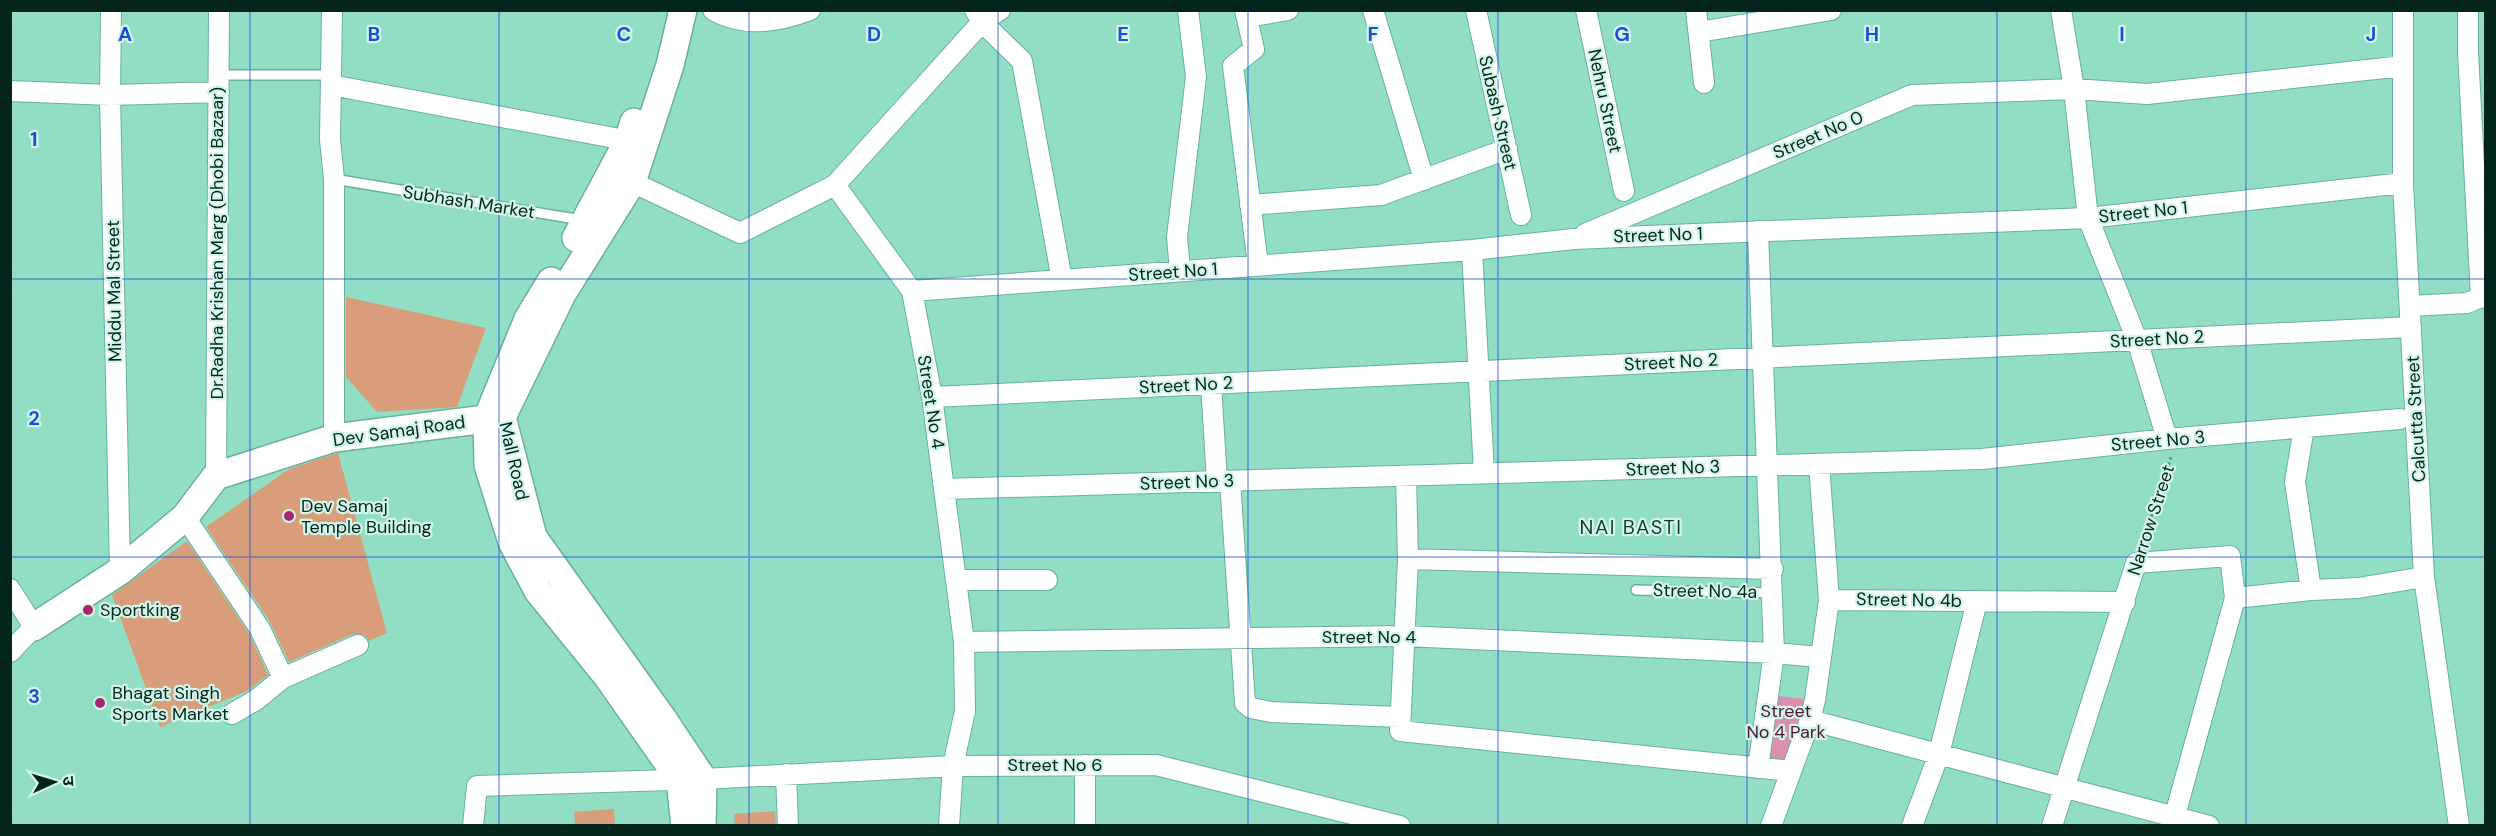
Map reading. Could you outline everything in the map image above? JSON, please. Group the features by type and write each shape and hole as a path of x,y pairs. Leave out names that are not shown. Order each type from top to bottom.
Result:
{"main road":[{"path":"596,223 635,142 660,52 666,10"},
{"name":"Mall Road","path":"683,10 670,65 635,142 632,182 596,223 562,294 494,418 532,537 663,719 691,779"},
{"name":"Dev Samaj Road","path":"216,476 334,438 494,418"},
{"path":"33,627 120,571 185,517 216,476"},
{"path":"685,825 691,779"},
{"path":"691,779 702,825"}],"street":[{"name":"Middu Mal Street","path":"111,10 110,94 120,571"},
{"name":"Dr.Radha Krishan Marg (Dhobi Bazaar)","path":"216,476 219,10"},
{"path":"332,10 330,140 334,179 334,438"},
{"path":"713,10 720,14 753,22 785,20 810,10"},
{"path":"632,182 740,233 835,185 979,16 1000,10"},
{"path":"1180,271 1177,237 1196,77 1188,10"},
{"path":"1258,265 1233,66 1254,49 1246,14 1288,10"},
{"path":"1373,10 1424,180"},
{"name":"Subash Street","path":"1476,10 1521,215"},
{"name":"Nehru Street","path":"1586,10 1624,191"},
{"path":"1696,10 1704,83"},
{"path":"1699,32 1831,10"},
{"path":"2061,10 2088,218 2138,340 2172,439"},
{"name":"Calcutta Street","path":"2403,10 2403,183 2424,576 2458,825"},
{"path":"2410,306 2467,303 2483,298 2468,52 2468,10"},
{"path":"979,16 1022,61 1062,280"},
{"name":"Street No 0","path":"1574,239 1912,95 2073,89 2147,94 2403,66"},
{"path":"331,80 635,142"},
{"path":"10,91 110,94 218,84"},
{"path":"1250,205 1381,195 1507,149"},
{"name":"Street No 1","path":"912,291 1472,250 1574,239 2088,218 2403,183"},
{"name":"Street No 4","path":"835,185 912,291 932,397 964,642 965,711 953,766 949,825"},
{"path":"1758,231 1774,593 1774,653 1758,768"},
{"path":"1472,250 1484,473"},
{"name":"Street No 2","path":"932,397 2411,327"},
{"path":"1211,384 1241,638 1245,703 1251,708 1271,712 1400,717"},
{"name":"Street No 3","path":"944,489 1982,459 2400,418"},
{"path":"2304,427 2295,482 2312,590"},
{"path":"1771,825 1810,720 1815,700 1829,600 1820,464"},
{"path":"1406,476 1408,558 1400,731 1791,771"},
{"path":"185,517 260,629 283,678"},
{"path":"2136,563 2230,556 2235,598 2174,821"},
{"path":"1408,558 1773,569"},
{"name":"Narrow Street","path":"2052,825 2066,788 2136,563"},
{"path":"2235,598 2358,588 2424,576"},
{"path":"956,580 1047,580"},
{"path":"10,589 33,627 10,652"},
{"name":"Street No 4b","path":"1829,600 2125,602"},
{"path":"1912,825 1939,754 1977,601"},
{"name":"Street No 4","path":"964,642 1404,636 1820,657"},
{"path":"232,714 256,700 283,678 357,645"},
{"path":"1810,720 2066,788 2174,821 2209,825"},
{"path":"1085,765 1085,825"},
{"name":"Street No 6","path":"473,825 477,786 691,779 953,766 1085,765 1156,765 1400,825"},
{"path":"786,774 788,825"}],"lane":[{"path":"218,84 331,80"},
{"name":"Subhash Market","path":"334,179 596,223"},
{"name":"Street No 4a","path":"1636,590 1774,593"}],"path":[{"name":"Narrow Street","path":"2136,563 2172,439"}],"green space":[{"name":"Street No 4 Park","path":"1768,695 1815,700 1791,771 1758,768"}],"building":[{"path":"346,297 486,328 457,407 377,412 346,377"},
{"path":"338,453 387,633 369,641 365,635 353,634 289,662 270,622 206,527 289,469"},
{"path":"187,541 250,635 268,675 247,691 160,727 112,595"},
{"path":"614,809 615,825 575,825 574,812"},
{"path":"775,811 776,825 735,825 734,814"}],"place":[{"name":"Dev Samaj Temple Building","path":"289,516"},
{"name":"Sportking","path":"88,610"},
{"name":"Bhagat Singh Sports Market","path":"100,703"}],"district":[{"name":"NAI BASTI","path":"1631,527"}]}
